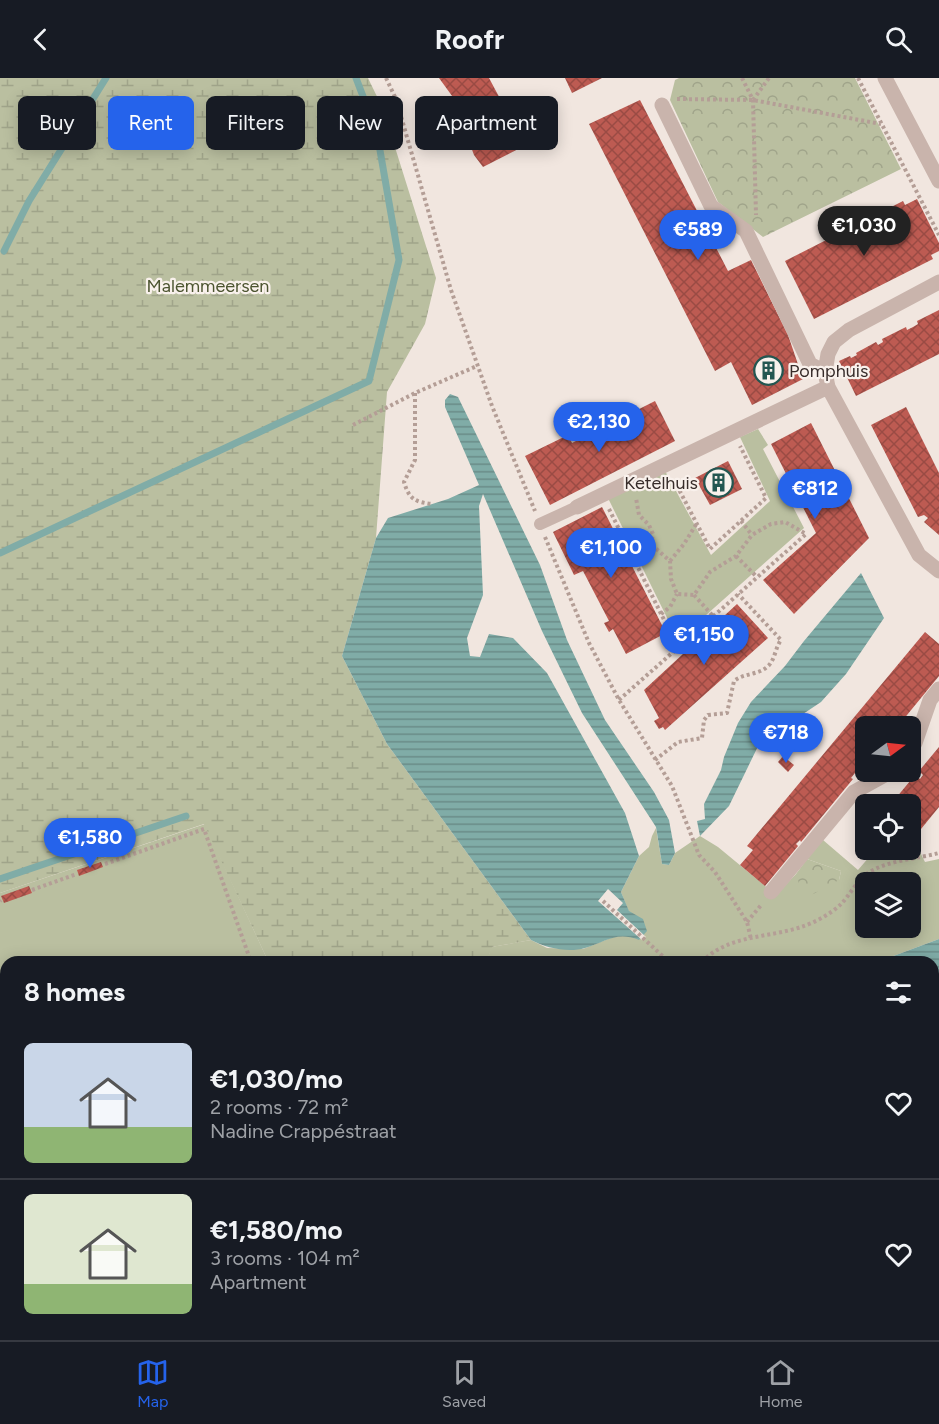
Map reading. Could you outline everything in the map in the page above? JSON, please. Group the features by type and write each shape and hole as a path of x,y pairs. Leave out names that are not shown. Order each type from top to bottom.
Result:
{"street":[{"path":"885,78 939,181"},
{"path":"662,105 711,206 746,231 810,364 825,372"},
{"path":"939,282 849,330 834,342 828,354 825,372 828,387 919,555 939,571"},
{"path":"540,524 828,387"},
{"path":"921,726 930,700 939,689"},
{"path":"771,892 854,792 872,782"}],"path":[{"path":"715,246 746,231 756,218 753,100 742,78"},
{"path":"753,100 769,78"},
{"path":"858,78 939,235"},
{"path":"662,105 675,99 753,100 881,124"},
{"path":"353,425 415,393 477,366"},
{"path":"415,393 415,460 404,482 407,494 418,502 432,504"},
{"path":"666,464 710,549 766,498 733,432"},
{"path":"633,480 639,514 649,525 653,534 650,551 636,563"},
{"path":"602,495 678,648"},
{"path":"741,521 752,535"},
{"path":"619,700 806,534 785,522 771,524 752,535 736,556 710,572 694,595"},
{"path":"677,594 671,579 670,561 697,523"},
{"path":"651,544 670,561"},
{"path":"736,556 757,577"},
{"path":"662,614 670,607 677,594"},
{"path":"677,594 694,595 713,616"},
{"path":"654,760 678,742 702,738 704,720 708,715 726,713 734,681 741,675 767,667 772,660 781,640 738,594"},
{"path":"105,864 204,829 249,956"},
{"path":"709,956 717,949 800,928 839,906 866,873 939,853"},
{"path":"32,890 77,874"},
{"path":"603,901 663,956"},
{"path":"747,922 751,939"}],"green space":[{"name":"Malemmeersen","path":"0,78 368,78 377,96 317,96 317,150 396,150 436,278 425,324 387,392 376,538 342,656 387,744 531,940 492,947 489,956 266,956 204,824 0,893"},
{"path":"679,78 855,78 901,169 763,237 718,202 670,100 675,80"},
{"path":"758,429 768,445 763,449 804,528 678,640 607,496 664,469 711,555 770,501 740,437"},
{"path":"205,824 266,956 0,956 0,893"},
{"path":"656,828 662,864 669,865 675,853 700,836 718,847 776,895 796,874 839,880 841,871 807,859 823,840 858,870 867,860 921,860 921,854 925,862 939,859 939,939 893,956 489,956 491,947 531,940 547,948 583,949 613,937 627,935 629,912 621,892 639,856 649,847"},
{"path":"807,859 841,871 839,880 804,899 796,874"}],"water":[{"path":"450,394 458,397 540,565 567,640 605,720 654,792 669,820 675,853 669,865 662,864 656,827 582,713 542,631 483,494 479,506 483,595 467,638 470,656 480,657 489,634 513,638 547,673 625,813 639,856 621,892 629,911 643,919 647,931 639,940 617,937 585,948 564,950 531,940 387,744 342,656 376,538 388,518 448,499 479,485 445,407 445,400"},
{"path":"861,573 884,618 846,674 821,702 762,738 729,806 700,836 697,821 705,819 704,804 721,770 738,723 751,702 785,666"},
{"path":"939,939 939,956 893,956"}],"pier":[{"path":"608,889 623,903 617,910 646,937 642,940 598,901"}],"building":[{"path":"439,78 489,78 499,96 452,96"},
{"path":"565,78 602,78 572,93"},
{"path":"640,100 728,271 751,260 788,335 803,379 752,405 731,362 715,371 589,124"},
{"path":"472,150 516,150 483,167"},
{"path":"917,199 939,243 939,251 931,255 933,259 814,319 785,261 903,201 905,205"},
{"path":"939,310 939,354 856,396 839,361 857,355 856,353 876,342 878,345 883,342 882,339 906,327 907,330 913,327 918,324 917,321"},
{"path":"655,401 675,441 550,505 525,456 568,435 572,443"},
{"path":"906,407 939,473 939,535 924,522 928,518 924,515 918,517 871,425"},
{"path":"811,423 869,538 794,614 763,580 816,533 771,444"},
{"name":"Ketelhuis","path":"728,461 742,489 710,505 695,478"},
{"path":"602,507 666,633 626,654 613,629 609,632 604,623 609,621 583,571 574,575 553,532"},
{"path":"737,604 768,638 665,730 663,727 659,729 654,721 659,718 644,690"},
{"path":"925,632 939,644 939,676 906,716 855,716"},
{"path":"855,716 855,773 851,778 853,779 801,842 800,840 796,844 798,846 765,886 740,865 753,850 747,846"},
{"path":"804,731 812,738 803,749 795,742"},
{"path":"939,747 939,807 921,829 921,794 899,794 909,782 921,782 923,775 921,769"},
{"path":"783,756 794,765 788,772 778,762"},
{"path":"101,862 103,867 79,876 77,870"},
{"path":"29,886 32,893 4,903 1,896"}],"waterway":[{"path":"4,251 29,201 106,78"},
{"path":"0,553 369,381 399,260 377,133 356,78"},
{"path":"0,879 186,816"}],"place":[{"name":"Pomphuis","path":"768,371"},
{"name":"Ketelhuis","path":"719,483"}]}
